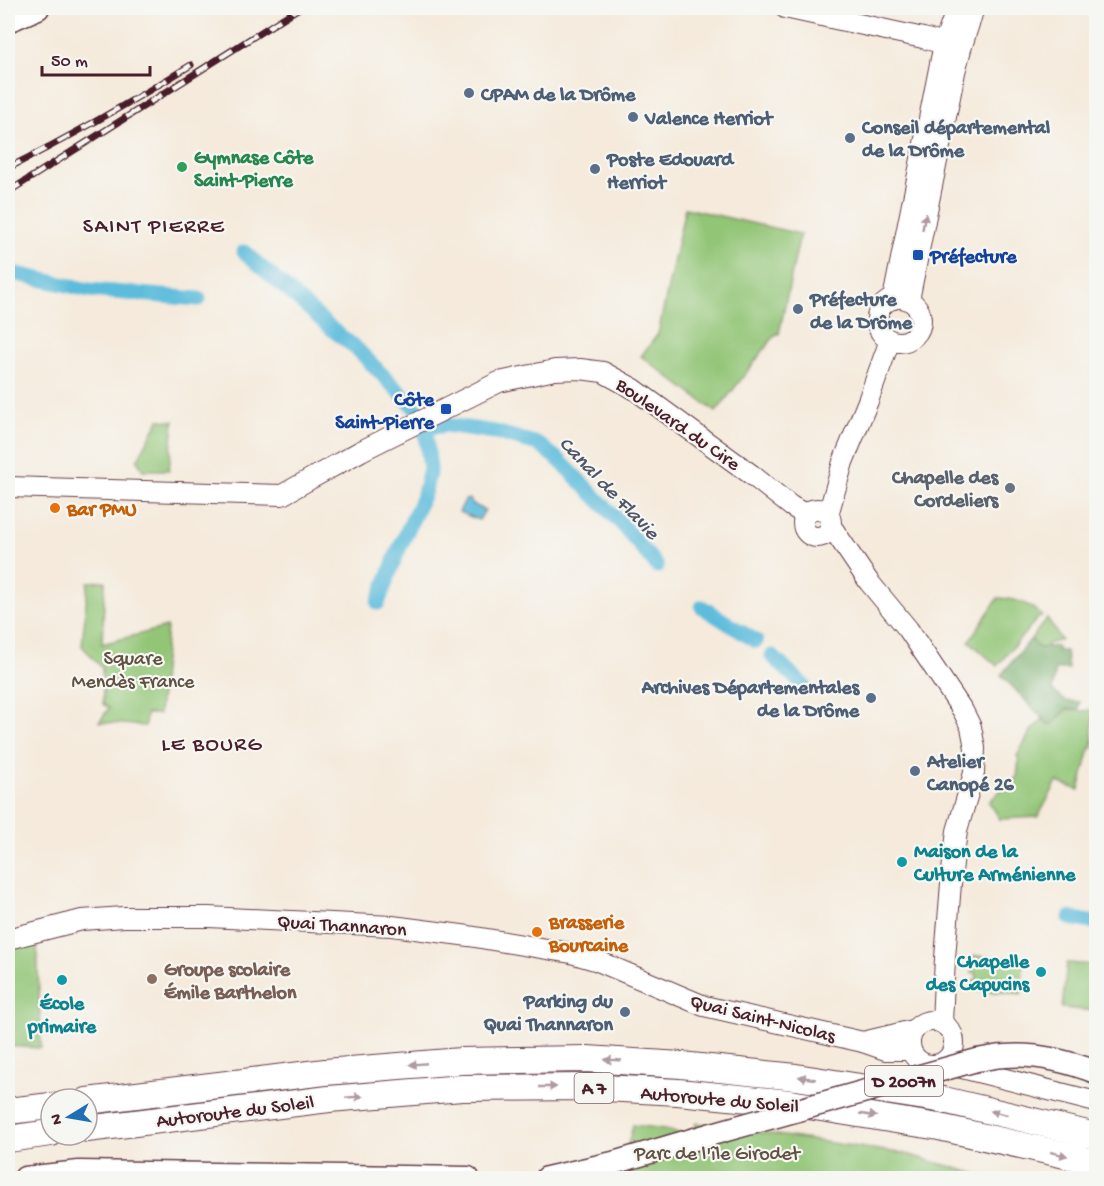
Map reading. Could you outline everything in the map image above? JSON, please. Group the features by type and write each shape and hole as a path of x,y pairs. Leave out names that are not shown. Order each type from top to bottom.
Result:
{"highway":[{"name":"Autoroute du Soleil","path":"99,1100 325,1072 461,1061 587,1059 681,1065 796,1077 944,1100 1096,1136"},
{"name":"Autoroute du Soleil","path":"99,1128 329,1099 462,1088 586,1087 678,1092 790,1103 939,1127 1079,1158 1096,1164"},
{"path":"8,1111 39,1107"},
{"path":"8,1139 39,1135"}],"main road":[{"path":"8,21 38,8"},
{"name":"D 2007n","path":"547,1179 977,1060 1034,1055 1072,1062 1096,1072"},
{"path":"25,1179 78,1172 468,1179"}],"street":[{"path":"785,8 952,46"},
{"path":"901,299 952,46 957,8"},
{"path":"952,46 974,8"},
{"path":"901,299 918,309 921,323 915,336 898,341 880,331 878,318 882,306 901,299"},
{"path":"820,521 868,401 898,341"},
{"name":"Boulevard du Cire","path":"312,477 499,382 555,370 580,369 603,372 634,389 791,506 820,521 908,629 963,711 971,727 975,748 974,773 957,831 951,871 945,958 927,1025"},
{"path":"8,475 282,485 312,477"},
{"path":"8,487 282,495 312,477"},
{"name":"Quai Thannaron","path":"8,939 82,920 124,917 209,917 392,926 571,953 598,961"},
{"name":"Quai Saint-Nicolas","path":"598,961 704,1006 863,1042 886,1050 910,1050"},
{"path":"927,1025 951,1032 954,1039 952,1054 948,1059 934,1065 920,1062 910,1050 909,1043 927,1025"},
{"name":"Quai Saint-Nicolas","path":"863,1042 927,1025"},
{"path":"941,1062 1096,1102"}],"green space":[{"path":"685,208 800,234 779,334 776,334 716,412 641,356 658,334"},
{"path":"159,420 174,421 169,470 143,470 137,461"},
{"name":"Square Mendès France","path":"105,581 102,644 167,627 159,714 146,714 145,726 99,722 109,708 103,704 102,668 82,646 88,582"},
{"path":"998,598 1022,602 1042,616 997,666 969,641"},
{"path":"1047,618 1061,640 1039,648 1031,639"},
{"path":"1031,639 1039,648 1057,646 1057,651 1066,651 1068,669 1056,669 1052,690 1066,701 1080,702 1078,710 1067,709 1054,723 1049,725 1001,675"},
{"path":"1067,709 1084,711 1094,709 1093,748 1090,748 1079,790 1057,782 1038,817 1000,819 989,802 1017,777 1019,760 1017,756 1031,731 1043,719 1049,725 1054,723"},
{"path":"37,939 41,1048 8,1046 8,950"},
{"path":"974,956 1023,959 1022,994 971,990 971,981 976,981 977,974 972,973"},
{"path":"1067,963 1096,965 1096,1011 1062,1008"},
{"name":"Parc de l'île Girodet","path":"696,1123 906,1154 991,1178 620,1178 633,1125 665,1129 694,1138"}],"water":[{"path":"470,499 472,504 485,510 479,520 459,512 465,500"}],"waterway":[{"path":"244,252 357,349 418,411 425,428 430,469 424,494 378,603"},
{"path":"8,272 89,290 199,299"},
{"name":"Canal de Flavie","path":"425,428 446,425 495,432 538,444 560,461 619,521 657,566"},
{"name":"Canal de Flavie","path":"702,607 756,641"},
{"name":"Canal de Flavie","path":"772,656 804,686"},
{"name":"Canal de Flavie","path":"1070,918 1096,923"}],"railway":[{"path":"8,192 299,8"},
{"path":"8,168 100,119 191,65"}],"place":[{"name":"CPAM de la Drôme","path":"469,93"},
{"name":"Valence Herriot","path":"633,117"},
{"name":"Conseil départemental de la Drôme","path":"850,138"},
{"name":"Gymnase Côte Saint-Pierre","path":"182,167"},
{"name":"Poste Edouard Herriot","path":"595,169"},
{"name":"Préfecture","path":"918,255"},
{"name":"Préfecture de la Drôme","path":"798,309"},
{"name":"Côte Saint-Pierre","path":"446,409"},
{"name":"Chapelle des Cordeliers","path":"1010,488"},
{"name":"Bar PMU","path":"55,508"},
{"name":"Archives Départementales de la Drôme","path":"871,698"},
{"name":"Atelier Canopé 26","path":"915,771"},
{"name":"Maison de la Culture Arménienne","path":"902,862"},
{"name":"Brasserie Bourcaine","path":"537,932"},
{"name":"Chapelle des Capucins","path":"1041,972"},
{"name":"Groupe scolaire Émile Barthelon","path":"152,979"},
{"name":"École primaire","path":"62,980"},
{"name":"Parking du Quai Thannaron","path":"625,1012"}],"district":[{"name":"SAINT PIERRE","path":"154,224"},
{"name":"LE BOURG","path":"212,742"}]}
